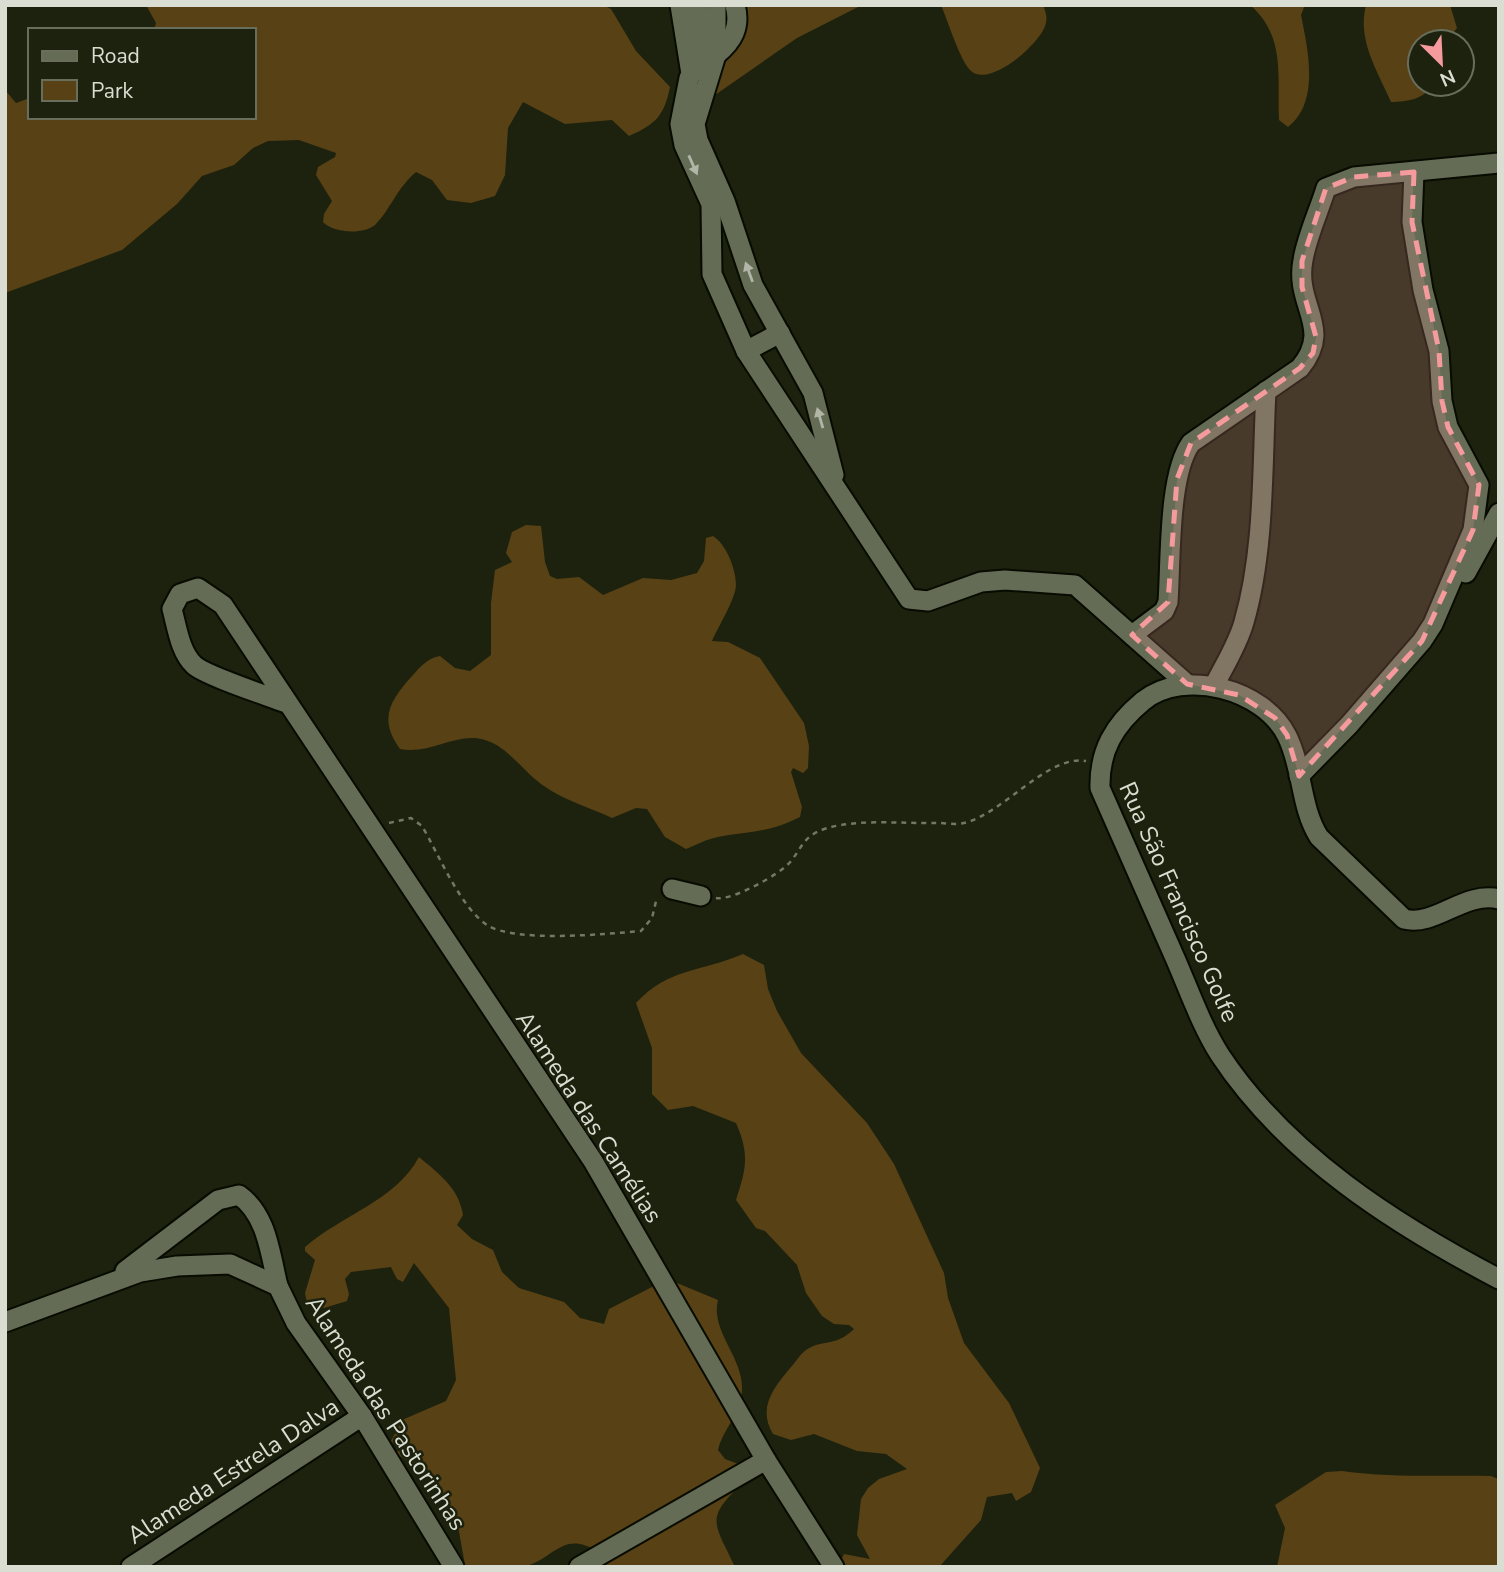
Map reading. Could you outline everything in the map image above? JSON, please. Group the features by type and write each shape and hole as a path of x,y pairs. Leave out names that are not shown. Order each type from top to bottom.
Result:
{"street":[{"path":"680,5 691,74"},
{"path":"697,5 701,51 691,74 680,124 684,145 711,204 712,274 746,351 836,484 909,599 928,601 981,582 1005,580 1075,585 1187,684"},
{"path":"716,5 716,55 695,124 698,140 725,201 753,285 813,393 836,484"},
{"path":"716,55 732,40 738,25 735,5"},
{"path":"1132,635 1164,611 1168,602 1181,456 1191,443 1300,368 1313,353 1316,337 1302,287 1302,261 1326,188 1354,177 1499,163"},
{"path":"1414,172 1412,222 1423,290 1439,351 1442,401 1448,427 1479,485 1473,530 1433,624"},
{"path":"746,351 780,332"},
{"path":"1214,686 1243,624 1252,581 1270,389"},
{"path":"1479,485 1499,491"},
{"path":"1299,776 1349,725 1449,606 1499,513"},
{"name":"Alameda das Camélias","path":"286,703 237,683 205,674 192,664 181,642 172,609 180,594 198,588 223,605 593,1161 766,1460 834,1567"},
{"name":"Rua São Francisco Golfe","path":"1499,899 1484,896 1415,922 1405,919 1319,837 1311,825 1287,735 1275,718 1238,695 1214,686 1187,684 1167,688 1145,699 1125,717 1099,763 1100,788 1198,1010 1219,1052 1247,1093 1304,1149 1368,1201 1432,1244 1499,1279"},
{"path":"672,889 701,896"},
{"name":"Alameda das Pastorinhas","path":"111,1282 218,1200 239,1195 254,1206 262,1224 278,1286 296,1323 362,1416 454,1567"},
{"name":"Alameda das Pastorinhas","path":"111,1282 140,1272 177,1266 230,1264 278,1286"},
{"path":"5,1321 111,1282"},
{"name":"Alameda Estrela Dalva","path":"131,1567 362,1416"},
{"path":"579,1567 766,1460"}],"path":[{"path":"701,896 725,900 761,882 790,863 803,842 823,830 854,824 963,824 984,815 1068,761 1099,763"},
{"path":"372,831 391,822 411,818 422,826 479,918 488,926 533,936 641,931 652,918 656,898 672,889"}],"highlighted area":[{"path":"1414,172 1412,222 1439,351 1442,401 1448,427 1479,485 1473,530 1422,641 1299,776 1287,735 1275,718 1239,695 1187,684 1132,635 1168,602 1177,479 1191,443 1300,368 1313,353 1316,337 1302,287 1302,261 1326,188 1354,177"}],"green space":[{"path":"146,5 603,5 611,9 636,51 670,87 665,105 657,118 629,136 612,120 565,124 523,102 508,128 505,175 495,196 471,203 447,200 432,180 416,172 375,225 356,231 334,229 323,222 324,214 332,201 316,175 318,167 335,157 336,153 299,140 268,141 253,148 234,165 202,176 177,204 122,250 5,293 5,90 16,103 28,99 28,119 256,119 256,28 155,28 156,23"},
{"path":"730,5 862,5 797,38 715,95 706,92 727,34"},
{"path":"941,5 1043,5 1046,13 1045,26 1034,43 1013,62 989,74 978,75 970,70 962,57"},
{"path":"1250,5 1305,5 1301,15 1308,59 1308,90 1305,104 1288,127 1279,120 1278,72 1274,43 1262,17"},
{"path":"1366,5 1450,5 1457,28 1406,28 1406,98 1414,98 1391,102 1366,43"},
{"path":"526,525 541,526 545,562 550,576 557,579 579,577 603,595 643,578 671,580 697,573 704,561 706,538 713,536 718,540 729,558 736,585 730,605 712,641 728,642 760,658 804,723 809,746 808,768 803,773 793,768 791,772 802,807 800,817 769,829 714,838 686,849 665,837 647,809 636,808 612,818 577,804 537,781 494,743 464,738 422,749 400,749 390,728 390,710 398,693 419,669 440,656 455,668 470,671 491,655 491,603 495,570 512,562 506,553 512,532"},
{"path":"743,954 764,965 768,989 777,1011 801,1053 867,1123 894,1164 944,1273 948,1298 964,1343 1009,1403 1040,1468 1031,1492 1016,1501 1012,1493 987,1497 981,1520 939,1567 838,1567 844,1554 870,1559 857,1535 861,1499 868,1488 879,1479 907,1469 886,1454 857,1451 814,1434 791,1440 773,1434 768,1424 767,1407 779,1382 804,1352 835,1341 854,1329 849,1325 834,1324 822,1316 806,1293 797,1265 765,1231 756,1228 736,1200 745,1153 736,1123 693,1106 668,1110 652,1094 652,1048 636,1003 649,991 673,977"},
{"path":"419,1157 453,1189 463,1215 457,1225 472,1239 493,1250 502,1272 519,1288 564,1302 580,1318 604,1324 609,1309 652,1287 677,1283 718,1300 719,1322 738,1366 742,1389 736,1413 718,1450 725,1459 741,1465 741,1485 722,1506 717,1523 722,1541 735,1567 597,1567 598,1552 575,1544 566,1545 532,1564 521,1567 465,1565 458,1526 423,1469 394,1453 401,1450 391,1441 402,1420 446,1401 456,1380 449,1308 414,1263 403,1282 397,1279 391,1267 351,1272 345,1279 349,1294 347,1301 324,1308 307,1303 305,1293 315,1260 305,1251 305,1247 396,1185"},
{"path":"1326,1472 1398,1475 1491,1476 1498,1479 1499,1567 1277,1567 1285,1528 1275,1505"}]}
